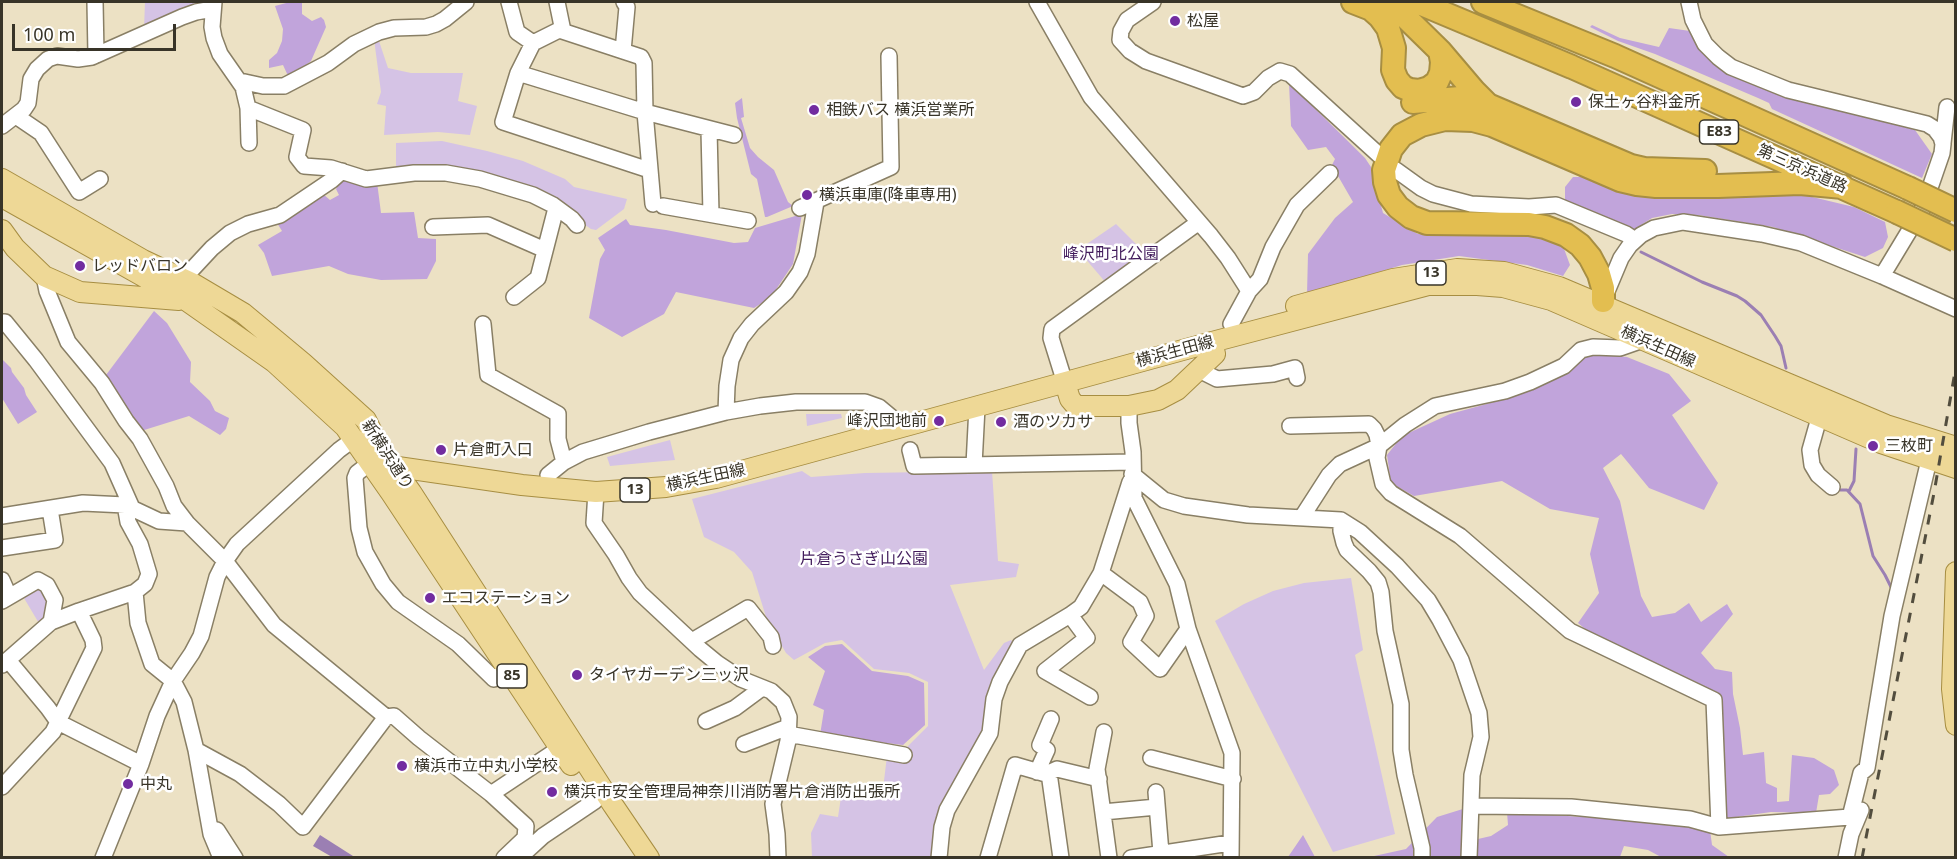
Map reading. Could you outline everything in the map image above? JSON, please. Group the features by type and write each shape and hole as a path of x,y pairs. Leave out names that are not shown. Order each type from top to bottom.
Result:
{"highway":[{"path":"1353,2 1371,9 1388,28 1394,48 1393,70 1403,87 1419,91 1437,82 1441,73 1440,51"},
{"path":"1390,2 1440,51 1474,92 1488,105"},
{"name":"第三京浜道路","path":"1417,2 1572,67 1843,187 1956,240"},
{"name":"第三京浜道路","path":"1483,2 1615,56 1956,211"},
{"path":"1388,91 1402,100 1411,102 1460,98 1488,105 1631,166 1644,169 1772,172 1843,187"},
{"path":"1600,308 1603,288 1599,274 1580,245 1566,235 1529,224 1426,223 1411,217 1398,207 1389,195 1384,182 1384,170 1391,149 1402,135 1421,125 1445,119 1473,120 1492,125 1620,180 1637,184 1687,186 1800,183 1843,187"}],"main road":[{"path":"2,168 131,237 189,287"},
{"name":"新横浜通り","path":"2,179 64,223"},
{"name":"新横浜通り","path":"2,197 143,260 189,287 243,313 366,420 381,459 508,669 634,858"},
{"path":"2,230 15,248 44,276 80,292 189,287"},
{"name":"横浜生田線","path":"381,459 522,484 596,492 666,488 716,478 893,423 977,406 1231,324 1393,279 1457,269 1504,272 1559,287 1600,308 1886,425 1956,447"},
{"name":"横浜生田線","path":"381,459 607,479 668,474 717,466 893,423 1063,377 1212,342 1428,285 1503,287 1551,300 1600,308 1643,340 1881,444 1956,468"},
{"name":"新横浜通り","path":"189,287 345,427 354,439 381,459 411,492 612,805 649,858"},
{"path":"1063,377 1070,399 1076,406 1129,406 1158,400 1177,390 1215,354 1212,342"},
{"path":"411,492 437,480 485,488 522,484"},
{"path":"1956,572 1952,689 1956,725"}],"street":[{"path":"94,2 96,55"},
{"path":"240,81 264,86 284,86 328,63 354,44 379,32 394,28 426,27 436,24 466,2"},
{"path":"509,2 517,32 533,42"},
{"path":"557,2 563,31"},
{"path":"623,51 627,7 624,2"},
{"path":"1037,2 1092,97 1199,222 1228,258 1249,291"},
{"path":"1153,2 1127,20 1120,30 1120,40 1130,51 1146,61 1243,96 1254,92 1268,78 1280,71 1290,74 1379,155"},
{"path":"1689,2 1693,20 1705,44 1731,67 1788,90 1927,124 1941,136 1943,144"},
{"path":"2,126 24,109 28,102 31,79 37,69 48,59 57,56 78,59 96,55 214,5 212,27 217,46 228,68 240,81 248,108 249,143"},
{"path":"649,170 503,122 518,73 533,42 560,30 641,57 644,63 649,170 658,205 748,221"},
{"path":"800,208 891,167 889,56"},
{"path":"518,73 645,112 734,135"},
{"path":"1882,276 1923,208 1942,153 1947,107"},
{"path":"248,108 303,130 297,157 304,166 342,171 366,179 414,173 446,173 480,179 533,195 556,207 577,225"},
{"path":"16,116 41,133 79,192 100,178"},
{"path":"709,130 711,214"},
{"path":"1396,170 1421,188 1434,194 1471,204 1556,206 1626,234 1635,240"},
{"path":"189,287 205,255 230,233 248,224 280,214 342,171"},
{"path":"1231,324 1249,291 1260,279 1273,247 1297,205 1330,173"},
{"path":"726,412 731,360 741,338 752,324 786,292 800,272 809,246 816,202"},
{"path":"514,297 538,278 556,207"},
{"path":"1063,377 1051,338 1052,329 1199,222"},
{"path":"1600,308 1621,258 1635,240 1654,228 1683,222 1762,234 1801,243 1956,309"},
{"path":"433,227 488,225 545,250"},
{"path":"44,276 47,291 68,342 102,383 140,439 166,486 174,506 186,523 225,561 274,625 386,717"},
{"path":"2,322 5,322 36,360 111,463 128,507 128,522 140,544 149,574 146,584 135,592 51,622 5,663 48,708 58,722 141,765"},
{"path":"483,324 488,375 558,414 558,439 564,462"},
{"path":"1302,517 1329,475 1340,464 1379,446 1405,425 1436,406 1505,391 1530,382 1564,366 1581,350 1593,347 1620,348 1643,340"},
{"path":"1198,370 1217,379 1273,374 1295,368 1298,378"},
{"path":"548,475 564,462 583,452 726,412 760,406 796,402 866,402 879,407 893,423"},
{"path":"974,465 977,406"},
{"path":"1129,406 1134,498 1177,584 1188,629 1226,731 1232,753 1233,778 1231,850 1181,854 1161,853 1131,858"},
{"path":"1819,417 1810,450 1812,465 1818,475 1832,487"},
{"path":"1290,426 1369,424 1374,429 1379,446 1377,458 1383,484 1391,493 1460,536 1570,631 1714,700 1719,827"},
{"path":"103,858 173,681 201,636 217,577 225,561 237,544 339,450 354,439"},
{"path":"910,450 914,466 1133,468 1164,500 1184,506 1248,515 1341,520 1360,532 1397,566 1428,600 1461,660 1479,713 1481,737 1472,775 1469,858"},
{"path":"381,459 357,473 355,478 359,528 365,552 383,584 398,602 458,644 494,679 508,669"},
{"path":"1846,858 1851,834 1861,811 1892,616 1929,460"},
{"path":"939,858 942,826 947,810 990,733 994,699 1000,682 1020,645 1081,607 1101,573 1133,468"},
{"path":"596,492 594,523 640,593 717,663 741,679 771,691 783,702 789,717 774,804 778,858"},
{"path":"2,516 83,503 128,507 159,521 186,523"},
{"path":"2,548 55,540 50,509"},
{"path":"1341,520 1347,550 1378,582 1381,592 1385,631 1401,704 1401,750 1422,848 1422,858"},
{"path":"1101,573 1140,603 1146,616 1131,642 1161,669 1188,629"},
{"path":"2,580 5,599 38,580 47,585 55,600 51,622"},
{"path":"135,592 138,622 152,664 173,681 184,702 196,750 211,834 222,858"},
{"path":"692,641 748,608 771,637 773,646"},
{"path":"2,787 53,732 94,648 93,640 80,611"},
{"path":"1070,615 1087,638 1045,671 1090,697"},
{"path":"706,721 735,708 762,688"},
{"path":"196,750 240,774 279,804 303,827 386,717 394,716 492,794 526,826 525,837 504,858"},
{"path":"1051,719 1040,745 1047,750 1043,772 1061,858"},
{"path":"744,744 788,730 904,754"},
{"path":"1104,732 1097,769 1109,858"},
{"path":"492,794 560,748"},
{"path":"1150,758 1233,778"},
{"path":"988,858 1015,765 1043,772 1057,770 1099,779"},
{"path":"1472,806 1571,807 1690,819 1719,827 1850,817 1861,773 1867,768"},
{"path":"1103,812 1156,799 1161,853"},
{"path":"519,858 543,836 595,801"},
{"path":"209,820 235,858"}],"green space":[{"path":"145,2 208,2 144,29"},
{"path":"378,38 388,68 411,73 463,73 458,101 477,106 470,135 438,132 384,135 386,106 377,104 381,92 374,39"},
{"path":"442,141 523,161 565,179 574,187 627,199 624,209 596,230 591,229 533,189 396,170 396,143"},
{"name":"峰沢町北公園","path":"1116,224 1147,255 1107,284 1078,250"},
{"path":"806,414 841,414 842,418 807,426"},
{"path":"670,440 675,460 610,466 607,457"},
{"name":"片倉うさぎ山公園","path":"802,471 811,477 865,473 992,471 998,561 1019,564 1016,577 950,585 984,670 1004,643 1011,640 1015,644 986,732 936,857 812,857 811,833 820,814 838,817 841,797 862,800 864,787 883,789 887,756 905,749 928,726 928,682 909,673 874,669 842,640 825,643 794,660 786,653 767,620 752,572 734,552 704,537 692,499"},
{"path":"1351,578 1363,650 1355,655 1395,834 1333,852 1215,621 1273,591 1304,583"},
{"path":"37,584 44,587 50,609 40,625 21,593"}],"shaded area":[{"path":"302,2 302,14 312,21 321,17 326,27 311,61 289,78 283,65 269,68 269,60 277,53 282,41 283,29 275,6"},
{"path":"1592,25 1620,38 1659,47 1669,28 1690,31 1708,57 1804,100 1915,130 1932,154 1922,178 1772,109 1769,103 1655,54 1618,41 1590,27"},
{"path":"1289,83 1365,158 1371,167 1383,213 1418,234 1531,235 1550,239 1563,246 1570,265 1563,276 1527,265 1459,256 1402,265 1307,294 1308,254 1335,218 1353,202 1331,167 1335,159 1326,147 1308,150 1291,126"},
{"path":"742,98 744,117 741,118 750,148 774,170 788,202 793,206 767,217 765,217 757,179 751,174 737,118 735,103"},
{"path":"1581,173 1804,195 1854,207 1885,222 1888,237 1883,248 1865,257 1773,227 1698,215 1672,214 1652,218 1633,230 1565,203 1565,187 1573,177 1579,177"},
{"path":"343,178 377,182 381,213 414,212 418,238 436,239 436,261 427,279 381,280 348,274 329,266 272,276 264,253 258,245 282,231 277,223 323,194 330,200 339,195 336,189"},
{"path":"802,214 793,264 771,297 754,308 676,292 664,314 622,337 589,318 600,259 605,250 598,238 626,219 630,225 734,243 748,242 755,228"},
{"path":"154,311 167,323 191,362 190,382 210,401 215,411 229,418 226,429 220,435 189,416 141,431 106,375"},
{"path":"1591,353 1627,357 1669,374 1691,401 1672,415 1718,483 1704,510 1649,488 1621,454 1603,468 1620,501 1641,596 1652,617 1675,613 1689,603 1701,622 1727,604 1733,614 1701,653 1715,669 1732,672 1733,694 1743,755 1764,752 1766,783 1777,788 1777,802 1789,801 1792,755 1814,758 1834,770 1839,785 1830,794 1819,795 1816,813 1771,812 1722,819 1716,697 1596,638 1578,623 1599,593 1590,554 1599,518 1550,509 1502,481 1414,496 1391,483 1387,455 1402,436 1450,414 1516,396"},
{"path":"2,359 11,368 37,412 18,424 2,398"},
{"path":"842,644 872,671 908,676 924,683 925,725 903,745 820,735 824,710 813,705 825,671 808,657 825,646"},
{"path":"1466,808 1464,857 1365,858 1406,849 1437,817"},
{"path":"1507,812 1689,824 1710,830 1712,845 1729,857 1661,857 1648,850 1624,846 1620,857 1478,858 1478,839 1491,836 1508,825"},
{"path":"320,835 353,857 332,857 313,846"},
{"path":"1303,835 1315,857 1288,857"}],"waterway":[{"path":"1641,252 1745,301 1761,315 1775,336 1781,346 1786,368"},
{"path":"1849,491 1854,481 1856,449"},
{"path":"1840,490 1847,490 1860,504 1873,556 1891,587"}],"railway":[{"path":"1862,858 1934,493 1956,366"}],"place":[{"name":"松屋","path":"1175,21"},
{"name":"保土ヶ谷料金所","path":"1576,102"},
{"name":"相鉄バス 横浜営業所","path":"814,110"},
{"name":"横浜車庫(降車専用)","path":"807,195"},
{"name":"レッドバロン","path":"80,266"},
{"name":"峰沢団地前","path":"939,421"},
{"name":"酒のツカサ","path":"1001,422"},
{"name":"三枚町","path":"1873,446"},
{"name":"片倉町入口","path":"441,450"},
{"name":"エコステーション","path":"430,598"},
{"name":"タイヤガーデン三ッ沢","path":"577,675"},
{"name":"横浜市立中丸小学校","path":"402,766"},
{"name":"中丸","path":"128,784"},
{"name":"横浜市安全管理局神奈川消防署片倉消防出張所","path":"552,792"}]}
